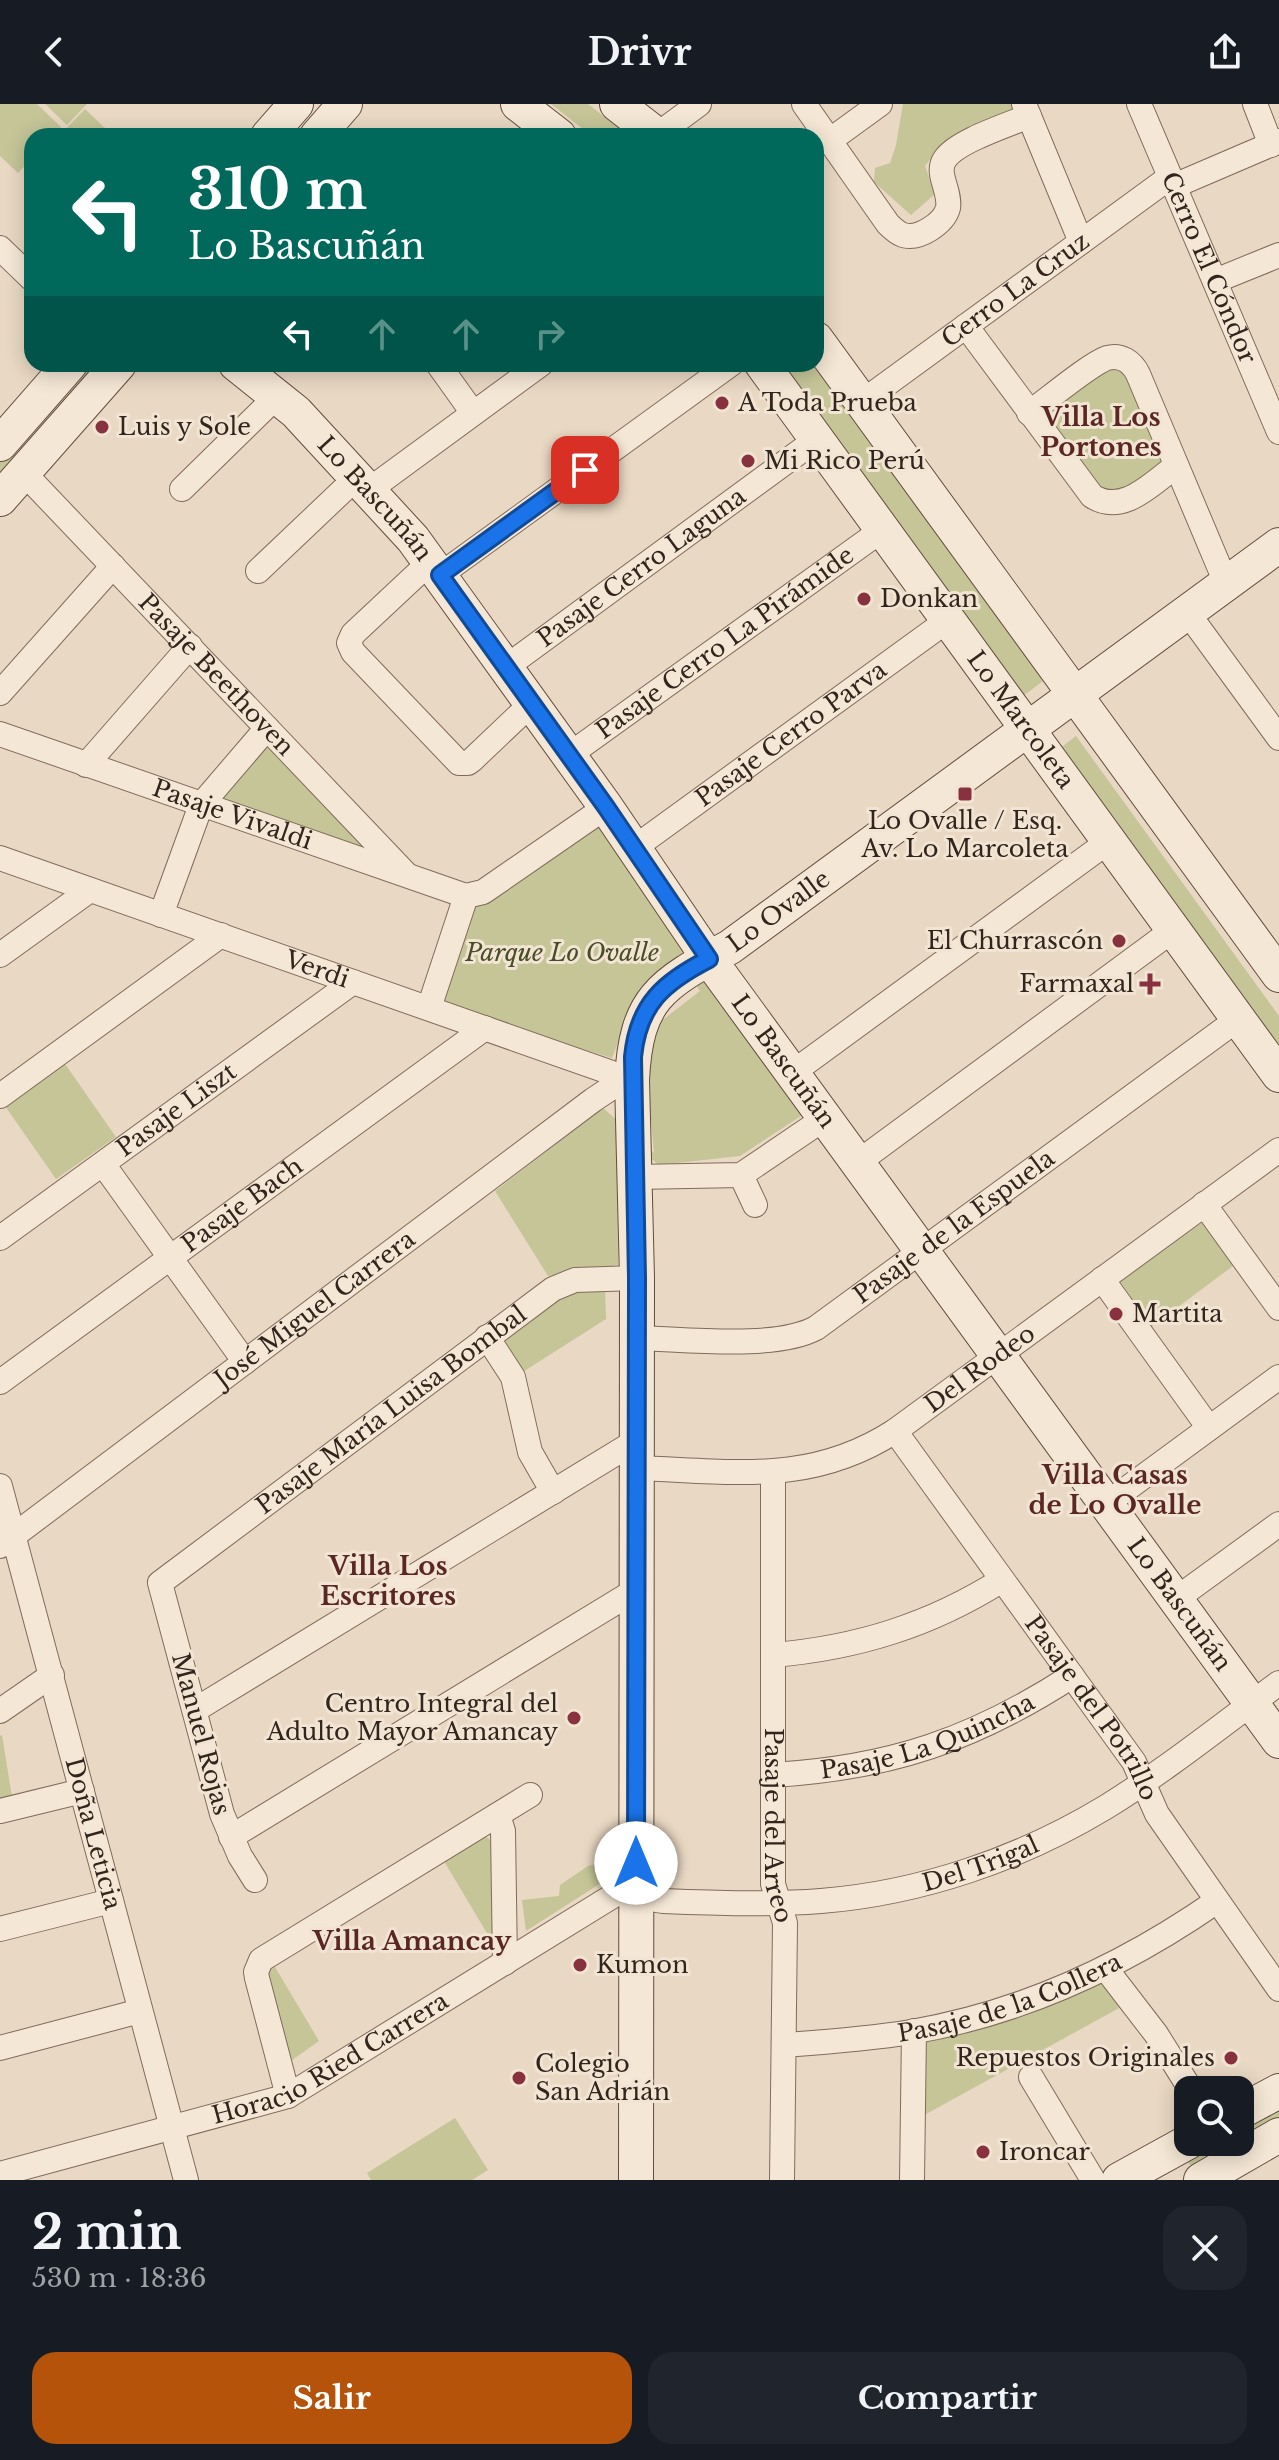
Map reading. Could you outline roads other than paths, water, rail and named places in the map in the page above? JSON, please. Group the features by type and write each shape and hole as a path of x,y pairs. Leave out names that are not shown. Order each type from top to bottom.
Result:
{"street":[{"path":"275,128 296,104"},
{"path":"327,128 345,104"},
{"path":"518,104 549,128"},
{"path":"617,104 647,128"},
{"path":"668,128 699,104"},
{"path":"804,104 820,128"},
{"path":"829,141 880,104"},
{"name":"Cerro El Cóndor","path":"1139,104 1279,432"},
{"path":"1255,104 1275,143"},
{"path":"824,134 888,224 901,235 908,236 931,228 945,214 948,201 941,168 947,156 1026,110 1081,242"},
{"name":"Cerro La Cruz","path":"862,402 1081,242 1172,181 1275,143"},
{"path":"0,248 24,271"},
{"path":"1215,281 1279,255"},
{"path":"966,326 1082,485 1099,500 1113,503 1126,501 1176,466"},
{"path":"824,350 1279,975"},
{"path":"1029,413 1102,360 1112,357 1124,359 1134,366 1226,583"},
{"path":"0,444 63,372"},
{"path":"0,499 112,372"},
{"name":"Lo Bascuñán","path":"246,372 296,412 402,525 435,568 606,807 709,959 1279,1741"},
{"path":"444,372 473,413"},
{"path":"258,571 363,483 473,413 530,372"},
{"path":"532,703 472,760 459,763 353,652 349,643 353,634 435,568 719,372"},
{"name":"Lo Marcoleta","path":"768,372 1279,1075"},
{"path":"182,489 277,396"},
{"name":"Pasaje Cerro Laguna","path":"506,667 817,439"},
{"name":"Pasaje Beethoven","path":"23,472 410,878"},
{"name":"Pasaje Cerro La Pirámide","path":"569,755 882,530"},
{"name":"Lo Ovalle","path":"636,2180 637,1278 632,1080 636,1037 649,1004 672,982 743,938 1279,545"},
{"path":"0,693 113,566"},
{"path":"1187,612 1279,738"},
{"name":"Pasaje Cerro Parva","path":"634,848 948,620"},
{"path":"86,765 190,646"},
{"path":"161,915 201,805 267,728"},
{"name":"Pasaje Vivaldi","path":"0,734 466,896"},
{"path":"429,1008 466,896 489,889 606,807"},
{"path":"792,1073 1109,841"},
{"name":"Verdi","path":"0,858 632,1080"},
{"path":"0,955 90,890"},
{"path":"857,1163 1173,930"},
{"path":"0,1096 221,935"},
{"name":"Pasaje Liszt","path":"0,1238 353,982"},
{"name":"Pasaje de la Espuela","path":"637,1338 769,1341 796,1337 825,1322 1238,1019"},
{"name":"Pasaje Bach","path":"0,1382 485,1028"},
{"name":"José Miguel Carrera","path":"7,1541 593,1100 611,1088 632,1080"},
{"path":"635,1177 741,1175 825,1118"},
{"name":"Del Rodeo","path":"636,1454 773,1472 833,1462 875,1444 1279,1150"},
{"path":"103,1164 245,1362"},
{"path":"741,1175 755,1205"},
{"path":"1204,1204 1279,1308"},
{"name":"Pasaje María Luisa Bombal","path":"160,1583 542,1296 564,1283 587,1279 637,1278"},
{"path":"1102,1279 1209,1428"},
{"path":"487,1337 513,1377 530,1452 553,1492"},
{"path":"1106,1504 1279,1377"},
{"name":"Pasaje del Potrillo","path":"895,1431 1134,1762 1157,1814 1279,1989"},
{"path":"195,1710 553,1492 636,1454"},
{"name":"Pasaje del Arreo","path":"773,1472 773,1884 785,1923 782,2180"},
{"name":"Doña Leticia","path":"0,1486 7,1541 52,1675 186,2180"},
{"path":"1176,1599 1279,1524"},
{"path":"773,1655 843,1646 901,1631 947,1612 1002,1580"},
{"name":"Manuel Rojas","path":"160,1583 231,1837 255,1880"},
{"path":"231,1837 636,1590"},
{"path":"0,1711 52,1675"},
{"name":"Pasaje La Quincha","path":"773,1775 848,1768 931,1748 988,1725 1072,1676"},
{"name":"Del Trigal","path":"636,1893 658,1901 779,1903 863,1896 972,1869 1067,1829 1143,1783 1279,1683"},
{"path":"0,1811 82,1791"},
{"path":"288,2096 257,1978 261,1960 530,1795"},
{"path":"498,1815 503,1831 505,1963"},
{"name":"Horacio Ried Carrera","path":"0,2174 288,2096 616,1894 636,1893"},
{"path":"0,1929 111,1901"},
{"name":"Pasaje de la Collera","path":"784,2045 914,2031 1020,2003 1106,1969 1158,1940 1217,1901"},
{"path":"1106,1969 1156,2034 1182,2076"},
{"path":"0,2048 140,2011"},
{"path":"912,2180 914,2031"},
{"path":"1031,2077 1093,2180"},
{"path":"1254,2104 1279,2091"},
{"path":"1201,2180 1279,2135"},
{"path":"1119,2180 1174,2150"}],"place":[{"name":"A Toda Prueba","path":"722,403"},
{"name":"Luis y Sole","path":"102,427"},
{"name":"Mi Rico Perú","path":"748,461"},
{"name":"Donkan","path":"864,599"},
{"name":"Lo Ovalle / Esq. Av. Lo Marcoleta","path":"965,794"},
{"name":"El Churrascón","path":"1119,941"},
{"name":"Farmaxal","path":"1150,984"},
{"name":"Martita","path":"1116,1314"},
{"name":"Centro Integral del Adulto Mayor Amancay","path":"574,1718"},
{"name":"Kumon","path":"580,1965"},
{"name":"Repuestos Originales","path":"1231,2058"},
{"name":"Colegio San Adrián","path":"519,2078"},
{"name":"Ironcar","path":"983,2152"}],"district":[{"name":"Villa Los Portones","path":"1101,432"},
{"name":"Villa Casas de Lo Ovalle","path":"1115,1490"},
{"name":"Villa Los Escritores","path":"388,1581"},
{"name":"Villa Amancay","path":"412,1941"}],"park label":[{"name":"Parque Lo Ovalle","path":"562,953"}]}
